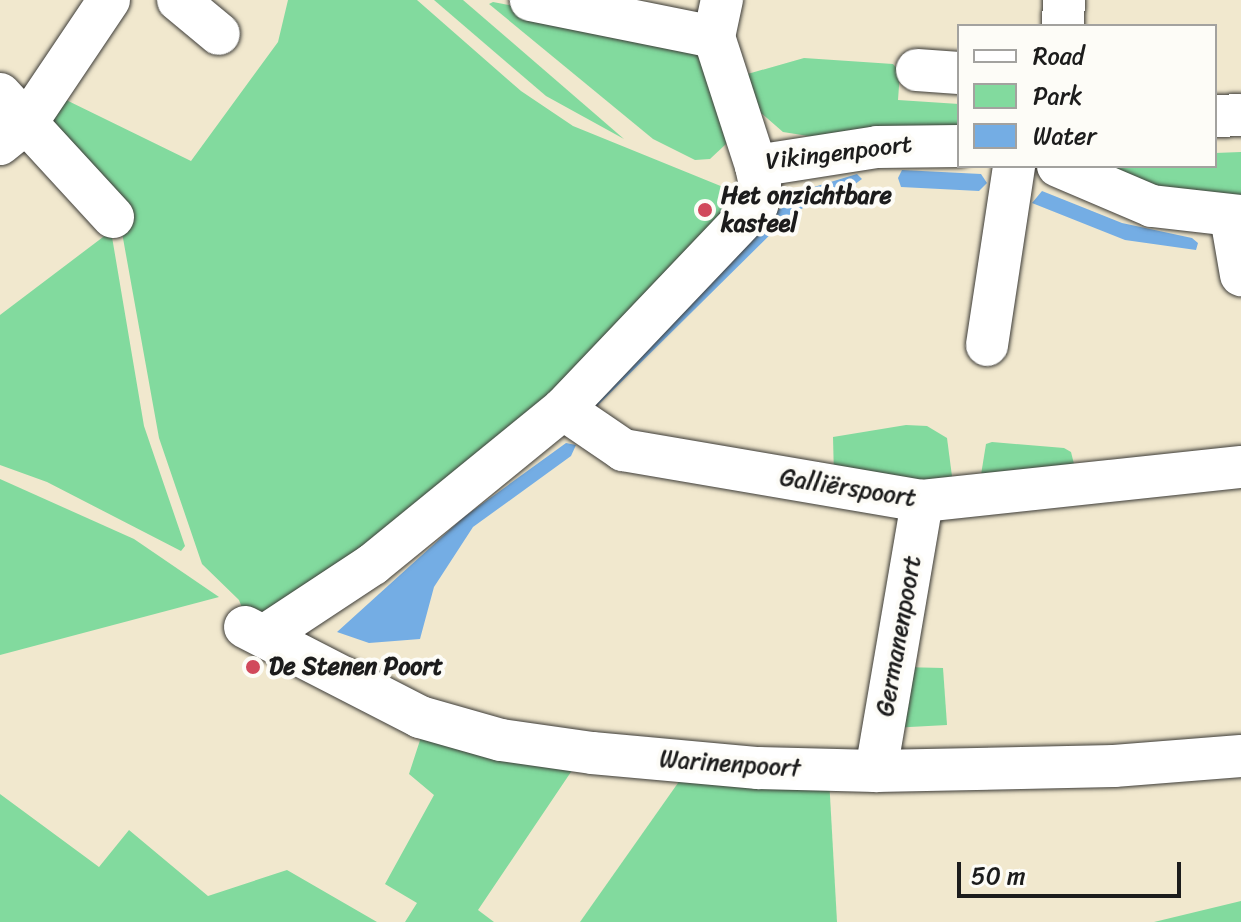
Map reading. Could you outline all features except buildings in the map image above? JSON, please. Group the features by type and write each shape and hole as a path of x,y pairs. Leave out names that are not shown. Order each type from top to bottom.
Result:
{"street":[{"path":"109,0 9,120 113,217"},
{"path":"178,0 219,34"},
{"name":"Vikingenpoort","path":"531,0 718,19 756,166 877,147 957,146"},
{"path":"1063,24 1064,0"},
{"path":"917,70 957,73"},
{"path":"1217,116 1241,115"},
{"path":"563,409 743,225 757,205 760,185 756,166"},
{"path":"987,345 1014,168"},
{"path":"1063,168 1152,206 1236,217 1241,275"},
{"name":"Galliërspoort","path":"563,409 623,450 922,501 1241,467"},
{"name":"Warinenpoort","path":"563,409 373,564 256,631 343,682 420,717 501,740 758,768 876,771 1114,766 1241,756"},
{"name":"Germanenpoort","path":"876,771 922,501"}],"green space":[{"path":"288,0 417,0 521,91 573,126 728,189 736,209 555,402 357,562 247,621 239,600 202,564 159,438 119,216 44,121 58,96 191,161 278,42"},
{"path":"434,0 463,0 624,139 546,96"},
{"path":"493,2 695,42 729,130 726,144 710,159 695,160 653,139 489,4"},
{"path":"804,58 893,64 900,72 898,100 957,104 957,129 821,138 783,132 761,113 744,75"},
{"path":"1241,152 1241,200 1214,203 1088,168 1217,168 1217,153"},
{"path":"111,231 144,426 185,546 181,551 47,482 0,465 0,315"},
{"path":"906,425 927,426 947,438 953,484 834,477 833,437"},
{"path":"986,444 1064,448 1071,452 1076,472 980,481"},
{"path":"0,479 134,539 219,597 0,655"},
{"path":"902,667 943,668 947,725 891,728"},
{"path":"423,731 577,763 478,910 494,922 405,922 417,903 385,884 434,795 409,774"},
{"path":"685,773 829,778 837,922 580,922"},
{"path":"0,794 99,867 129,830 208,896 287,870 377,922 0,922"},
{"path":"1241,901 1241,922 1154,922"}],"water":[{"path":"902,170 981,174 987,183 979,191 901,187 898,178"},
{"path":"857,174 862,179 851,187 792,213 596,407 588,405 783,205 804,190"},
{"path":"1042,191 1122,223 1192,238 1198,243 1196,250 1125,240 1032,203"},
{"path":"566,443 576,445 571,456 473,527 434,587 420,639 369,643 337,632 464,517"}],"place":[{"name":"Het onzichtbare kasteel","path":"705,210"},
{"name":"De Stenen Poort","path":"253,667"}]}
